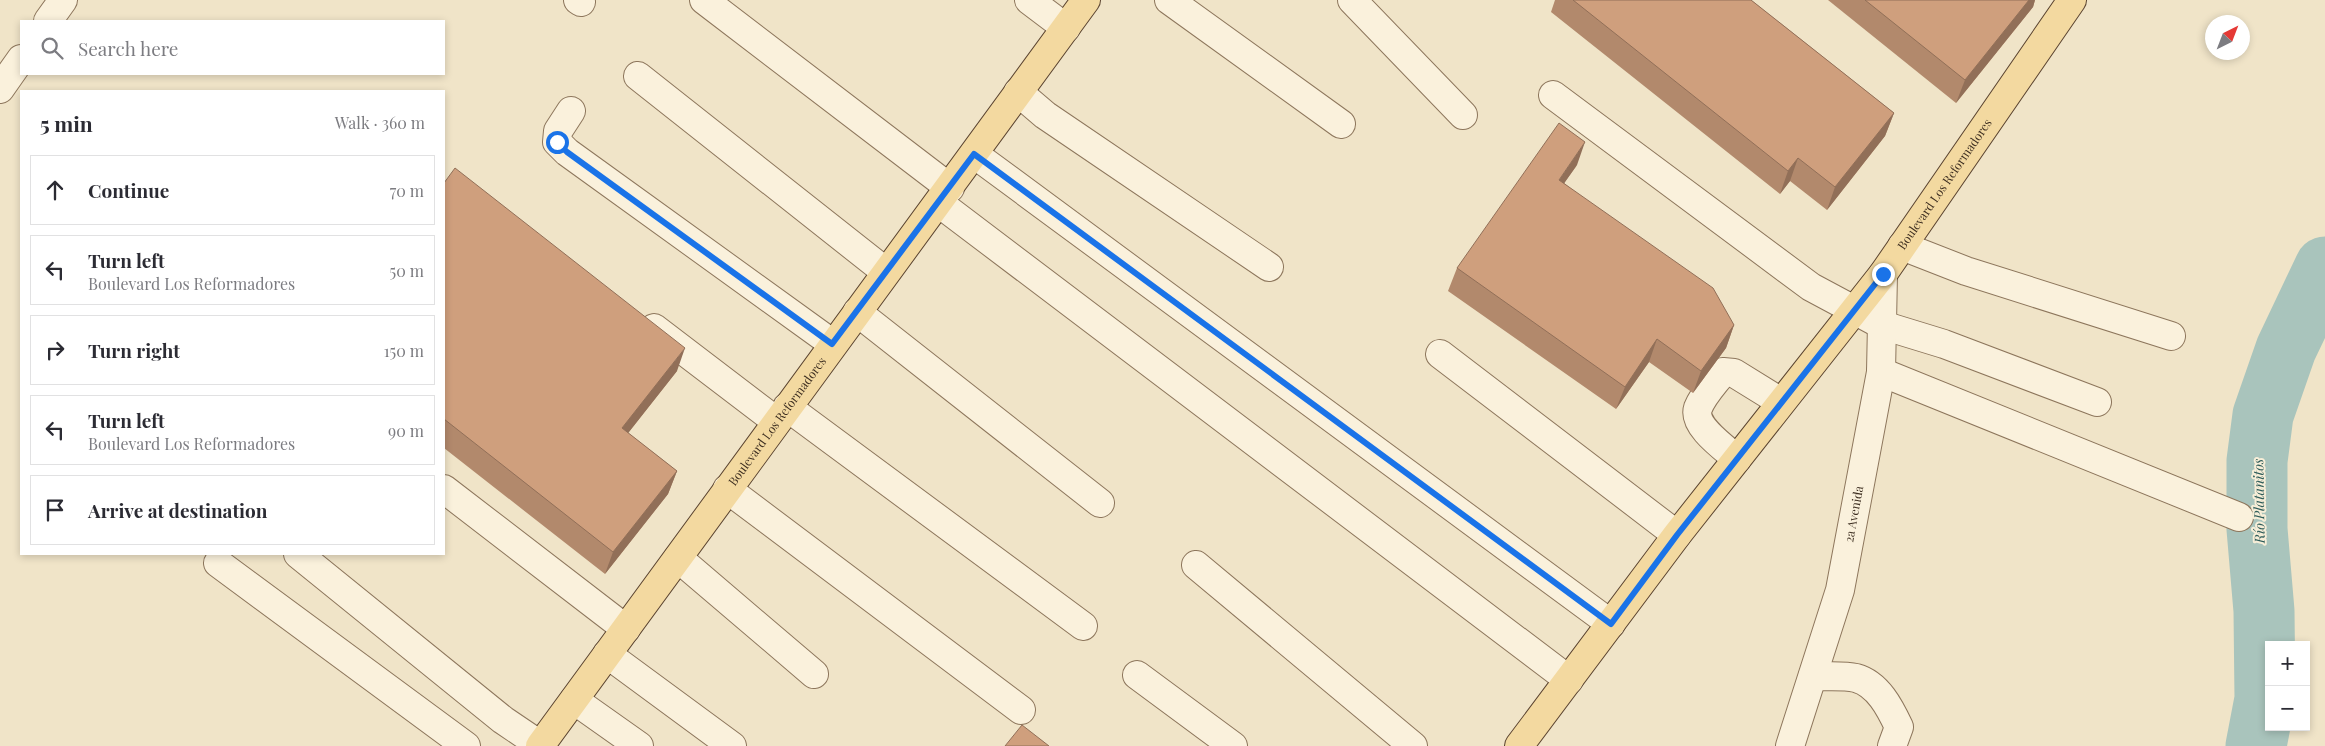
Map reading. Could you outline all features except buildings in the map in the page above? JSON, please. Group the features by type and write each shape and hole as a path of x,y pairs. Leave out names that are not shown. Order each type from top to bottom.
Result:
{"main road":[{"name":"Boulevard Los Reformadores","path":"540,746 832,344 944,196 1086,0"},
{"name":"Boulevard Los Reformadores","path":"1520,746 1677,535 1852,310 1883,274 2072,0"}],"street":[{"path":"49,20 63,0"},
{"path":"704,0 944,196 1569,680"},
{"path":"1029,0 1066,28"},
{"path":"1169,0 1341,124"},
{"path":"1352,0 1463,115"},
{"path":"0,89 20,59"},
{"path":"638,76 886,272"},
{"path":"1018,92 1045,115 1269,267"},
{"path":"1553,95 1811,287 1882,325 1944,344 2097,402"},
{"path":"571,111 558,131 557,142 567,152 832,344"},
{"path":"974,154 1611,624"},
{"path":"1902,246 1966,271 2171,336"},
{"name":"2a Avenida","path":"1790,746 1840,590 1882,372 1883,274"},
{"path":"857,312 1100,503"},
{"path":"634,313 782,414 1083,626"},
{"path":"1440,354 1677,535"},
{"path":"1738,459 1707,432 1699,421 1697,411 1702,399 1722,372 1734,372 1780,402"},
{"path":"1882,372 2239,517"},
{"path":"727,489 1021,710"},
{"path":"445,490 626,629"},
{"path":"299,555 503,720 540,746"},
{"path":"678,558 814,674"},
{"path":"218,563 466,746"},
{"path":"1196,565 1413,746"},
{"path":"607,654 732,746"},
{"path":"1137,676 1233,746"},
{"path":"1813,676 1857,678 1877,691 1890,708 1899,727 1892,746"},
{"path":"574,700 638,746"}],"waterway":[{"name":"Río Platanitos","path":"2256,746 2265,699 2264,611 2257,529 2257,461 2263,415 2286,349 2325,267"}],"route":[{"path":"557,142 567,152 832,344 974,154 1611,624 1677,535 1852,310 1883,274"}]}
